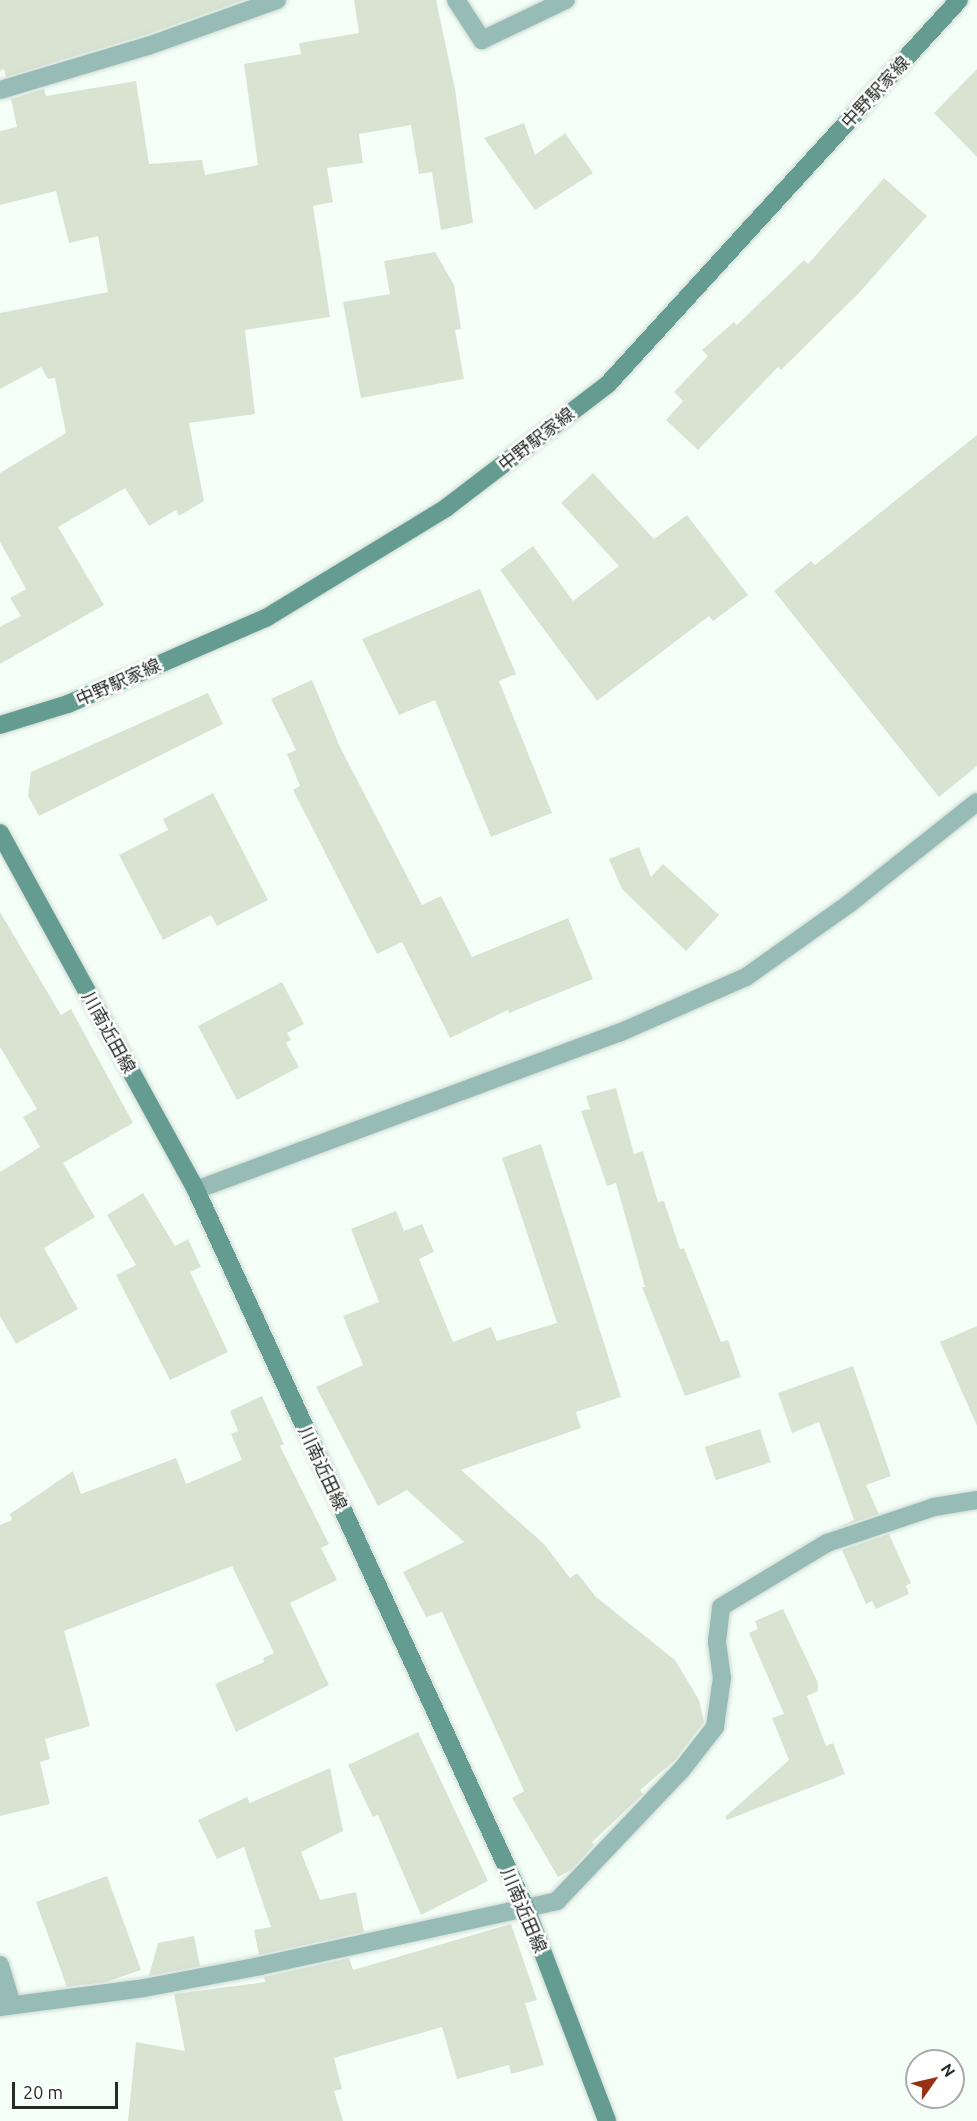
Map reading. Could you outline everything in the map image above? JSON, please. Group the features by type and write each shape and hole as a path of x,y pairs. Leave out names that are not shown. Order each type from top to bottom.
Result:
{"main road":[{"name":"中野駅家線","path":"0,725 68,704 266,618 446,508 608,384 959,0"},
{"name":"川南近田線","path":"0,833 196,1190 526,1911 607,2121"}],"street":[{"path":"0,90 148,46 277,0"},
{"path":"456,0 482,39 566,0"},
{"path":"196,1190 619,1033 746,977 850,903 977,802"},
{"path":"0,1965 6,2006 156,1986 526,1911 557,1901 683,1768 715,1727 722,1678 717,1641 721,1606 826,1544 934,1507 977,1500"}],"building":[{"path":"0,0 244,0 145,35 6,77 4,69 0,71"},
{"path":"354,0 436,0 455,89 473,223 441,230 432,172 419,174 411,125 359,134 363,163 327,168 333,202 313,206 330,317 245,330 255,414 189,423 204,501 179,516 176,510 149,526 125,488 58,527 104,605 0,664 0,627 21,616 10,598 26,589 0,542 0,473 66,433 55,378 48,379 41,367 0,389 0,313 108,292 98,236 69,243 56,191 0,205 0,131 17,127 11,99 44,89 46,96 136,81 149,164 202,160 205,175 258,165 244,64 301,54 299,43 359,33"},
{"path":"977,69 977,157 934,113"},
{"path":"524,123 535,155 565,133 593,173 535,210 484,138"},
{"path":"884,178 927,216 859,293 781,370 778,367 698,450 666,420 683,401 674,392 708,356 702,350 734,322 737,325 804,260 808,264"},
{"path":"435,252 454,285 461,329 455,330 464,379 361,398 343,302 390,294 384,261"},
{"path":"977,435 977,766 939,797 774,591 811,561 815,565"},
{"path":"593,473 654,539 687,515 748,595 713,621 709,616 597,701 500,570 533,546 573,601 619,566 561,503"},
{"path":"480,589 516,674 499,681 552,813 491,837 435,700 399,715 362,639"},
{"path":"312,680 340,747 422,905 441,896 472,957 568,918 593,979 509,1013 508,1010 450,1038 402,942 377,954 293,790 300,786 287,754 296,750 271,699"},
{"path":"208,693 223,724 39,816 28,796 31,772"},
{"path":"213,793 268,900 217,926 211,915 163,940 119,855 168,830 163,819"},
{"path":"639,847 651,877 663,864 719,915 686,951 622,889 609,859"},
{"path":"0,912 61,1015 71,1009 133,1123 63,1163 95,1217 44,1248 78,1309 16,1344 0,1316 0,1172 40,1147 23,1117 37,1109 0,1047"},
{"path":"282,982 304,1024 287,1033 291,1040 286,1043 299,1067 237,1100 198,1026"},
{"path":"616,1088 634,1154 643,1151 658,1202 664,1201 680,1249 684,1248 721,1342 728,1340 741,1377 685,1396 642,1287 645,1287 616,1183 607,1186 581,1111 590,1109 586,1096"},
{"path":"541,1144 621,1397 576,1412 581,1428 461,1470 544,1544 570,1578 577,1573 596,1597 675,1660 699,1700 704,1722 674,1761 640,1790 643,1794 592,1842 594,1845 571,1870 558,1877 512,1798 524,1791 442,1612 426,1617 403,1572 464,1542 407,1490 378,1506 316,1387 363,1365 343,1316 379,1302 351,1229 396,1211 404,1231 422,1224 434,1252 419,1259 453,1342 491,1327 497,1341 557,1323 502,1158"},
{"path":"143,1193 175,1246 188,1239 201,1267 190,1272 228,1352 170,1380 116,1275 136,1265 107,1215"},
{"path":"977,1326 977,1426 940,1342"},
{"path":"853,1366 891,1476 866,1485 879,1514 837,1528 854,1520 819,1422 792,1433 778,1393"},
{"path":"262,1396 284,1444 280,1446 329,1544 321,1548 337,1580 290,1603 329,1685 236,1732 215,1684 264,1662 263,1658 274,1653 232,1566 64,1631 90,1726 45,1739 50,1759 40,1762 50,1804 0,1816 0,1525 12,1520 10,1514 73,1471 81,1494 176,1458 186,1484 242,1460 231,1434 238,1431 230,1411"},
{"path":"760,1429 771,1462 716,1480 705,1447"},
{"path":"889,1534 911,1583 906,1586 909,1594 876,1609 872,1601 866,1604 842,1550"},
{"path":"783,1609 818,1683 818,1691 807,1696 826,1746 833,1743 845,1774 727,1820 725,1817 789,1760 772,1718 784,1714 749,1633 758,1629 755,1621"},
{"path":"418,1732 488,1881 421,1915 378,1815 373,1817 348,1765"},
{"path":"330,1768 343,1831 301,1852 320,1900 356,1892 364,1932 259,1955 254,1930 271,1927 244,1847 217,1859 198,1820 247,1797 250,1803"},
{"path":"107,1876 141,1970 106,1982 67,1987 36,1902"},
{"path":"511,1924 537,2000 525,2003 544,2065 511,2074 509,2065 457,2079 442,2027 334,2058 342,2089 334,2091 343,2121 128,2121 136,2042 185,2051 174,1994 265,1982 264,1977 349,1958 353,1970"},
{"path":"194,1936 200,1966 149,1976 158,1943"}]}
